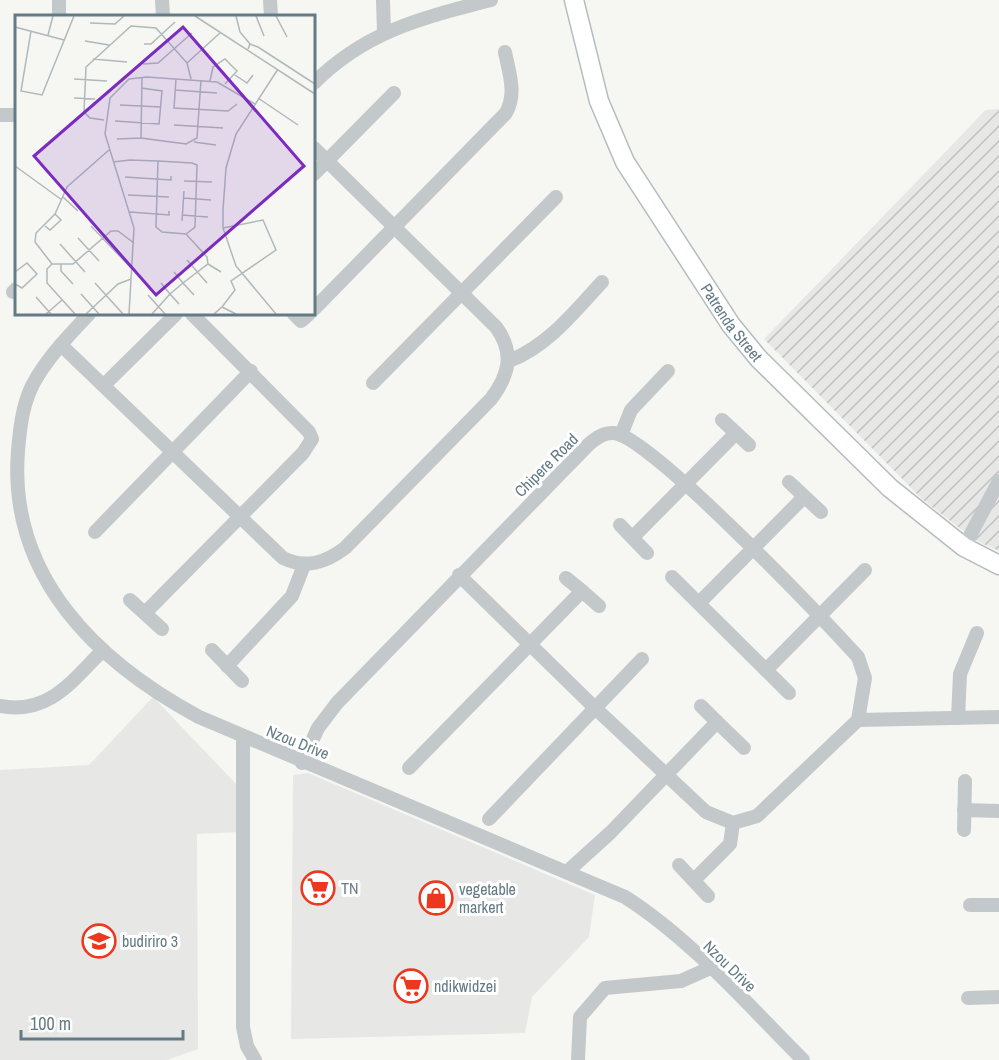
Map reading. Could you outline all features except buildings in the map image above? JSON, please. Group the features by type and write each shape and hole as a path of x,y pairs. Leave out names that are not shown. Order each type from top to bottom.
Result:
{"street":[{"path":"270,0 271,15"},
{"path":"383,0 384,32"},
{"path":"315,78 346,54 384,32 491,0"},
{"name":"Patrenda Street","path":"574,0 609,130 625,162 731,325 759,359 890,488 964,547 999,565"},
{"path":"315,308 506,113 512,102 512,90 505,52"},
{"path":"315,173 394,93"},
{"path":"61,345 283,558 304,565 332,558 345,548 491,399 502,385 509,361 503,337 461,292 315,149"},
{"path":"373,383 556,197"},
{"path":"509,361 526,355 546,341 603,282"},
{"name":"Nzou Drive","path":"88,315 36,377 25,404 19,440 18,494 24,525 41,574 60,602 103,650 139,682 160,696 243,737 568,871 625,897 646,911 710,968 803,1060"},
{"path":"104,385 175,315"},
{"path":"145,613 303,453 312,439 309,432 268,393 251,371 193,315"},
{"path":"295,315 301,321 308,315"},
{"path":"459,575 706,812 733,823 746,821 766,811 860,714 865,678 863,666 858,657 819,616 686,484 621,435 632,410 668,370"},
{"path":"95,532 251,371"},
{"path":"722,420 748,444"},
{"path":"633,537 736,433"},
{"name":"Chipere Road","path":"302,763 318,728 337,703 459,575 596,438 605,434 621,435"},
{"path":"964,547 999,481"},
{"path":"789,482 821,512"},
{"path":"699,603 804,497"},
{"path":"620,525 647,553"},
{"path":"227,666 292,596 304,565"},
{"path":"766,670 865,570"},
{"path":"672,577 789,693"},
{"path":"566,578 599,606"},
{"path":"409,768 582,591"},
{"path":"130,600 162,629"},
{"path":"958,718 960,674 977,633"},
{"path":"0,706 13,708 44,703 57,695 103,650"},
{"path":"212,650 242,681"},
{"path":"489,819 642,658"},
{"path":"701,706 744,748"},
{"path":"860,714 958,718 999,717"},
{"path":"568,871 611,832 717,722"},
{"path":"243,737 243,1027 247,1046 255,1060"},
{"path":"964,830 965,781"},
{"path":"964,810 999,811"},
{"path":"694,880 730,844 733,823"},
{"path":"679,865 708,896"},
{"path":"970,904 999,905"},
{"path":"578,1060 580,1017 605,987 681,981 710,968"},
{"path":"968,998 999,997"}],"shaded area":[{"path":"999,109 999,551 975,540 922,499 764,339 986,110"},
{"name":"budiriro 3","path":"153,697 239,787 240,832 197,834 198,1049 167,1060 0,1060 0,770 89,765"},
{"path":"308,773 595,895 589,937 532,997 525,1033 291,1039 293,775"}],"place":[{"name":"TN","path":"318,888"},
{"name":"vegetable markert","path":"436,898"},
{"name":"budiriro 3","path":"99,941"},
{"name":"ndikwidzei","path":"411,986"}]}
